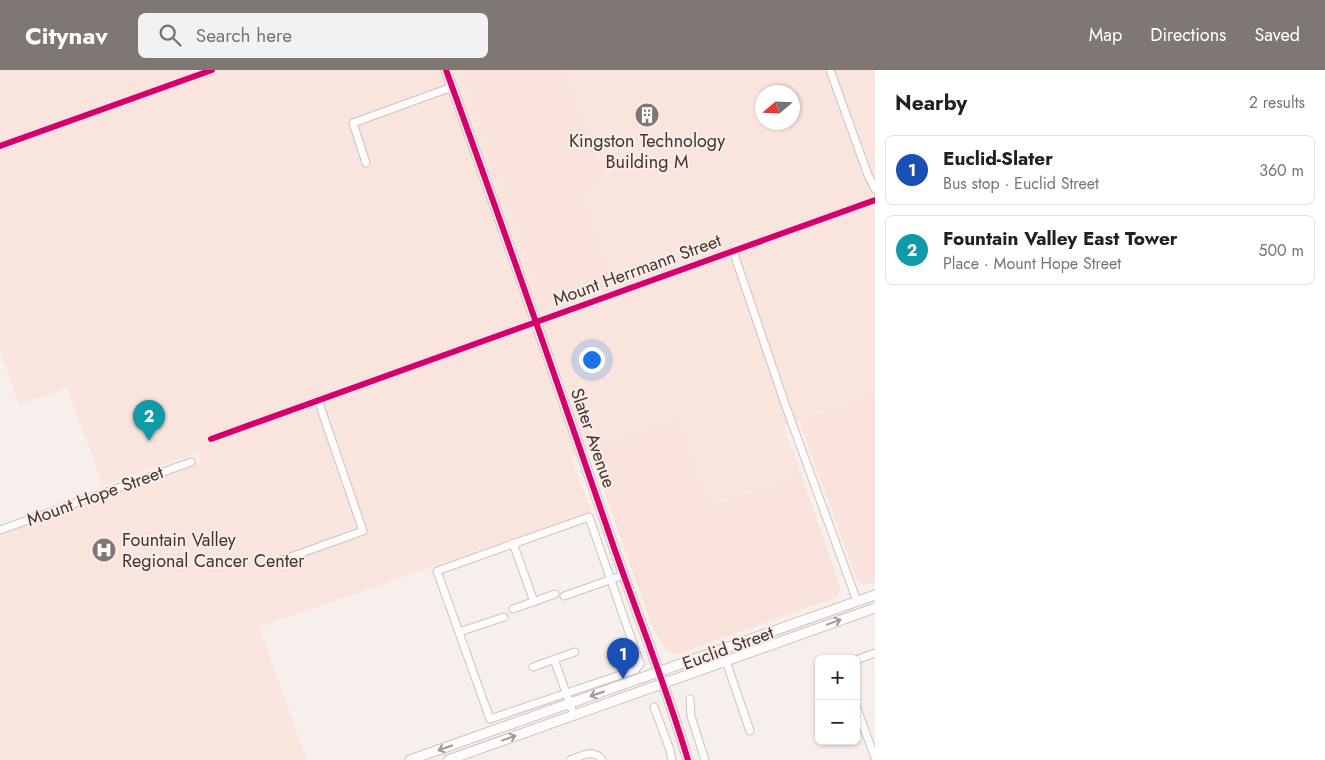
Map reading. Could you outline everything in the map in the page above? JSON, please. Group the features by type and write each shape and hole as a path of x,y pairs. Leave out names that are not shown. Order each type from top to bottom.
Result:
{"main road":[{"name":"Slater Avenue","path":"446,70 537,321 688,760"},
{"name":"Euclid Street","path":"410,760 875,595"},
{"name":"Euclid Street","path":"448,760 875,608"},
{"path":"788,626 792,637"}],"street":[{"path":"0,146 212,70"},
{"path":"830,70 868,175 875,189"},
{"path":"366,163 353,124 452,87"},
{"name":"Mount Herrmann Street","path":"211,439 875,200"},
{"path":"733,251 785,404 857,601"},
{"path":"282,560 363,532 318,400"},
{"name":"Mount Hope Street","path":"0,530 190,462"},
{"path":"589,516 640,664 635,670 490,719 437,570 513,544 589,516"},
{"path":"513,544 534,602"},
{"path":"564,596 624,575"},
{"path":"513,609 556,594"},
{"path":"459,632 504,617"},
{"path":"533,667 575,652"},
{"path":"860,659 875,653"},
{"path":"554,660 574,715"},
{"path":"726,661 750,730"},
{"path":"690,699 691,716 705,760"},
{"path":"654,707 672,760"},
{"path":"860,717 875,758"},
{"path":"480,735 484,747"},
{"path":"670,750 684,745"},
{"path":"570,760 586,754 600,757"}],"shaded area":[{"path":"0,70 875,70 875,393 784,426 801,474 716,504 708,501 678,418 595,447 571,458 592,512 259,627 307,760 0,760 0,535 201,463 198,453 103,485 67,388 19,405 0,350"},
{"path":"462,70 566,70 605,181 581,190 614,283 553,305 543,300"},
{"path":"875,393 875,582 866,585 858,582 799,421"},
{"path":"679,418 708,501 717,504 801,474 840,586 837,597 676,655 665,649 652,626 602,484 604,483 602,469 595,447"}],"cycle path":[{"path":"0,146 212,70"},
{"path":"446,70 661,677 688,760"},
{"path":"211,439 875,200"}],"place":[{"name":"Kingston Technology Building M","path":"647,115"},
{"name":"Fountain Valley East Tower","path":"149,441"},
{"name":"Fountain Valley Regional Cancer Center","path":"104,550"},
{"name":"Euclid-Slater","path":"623,679"}]}
